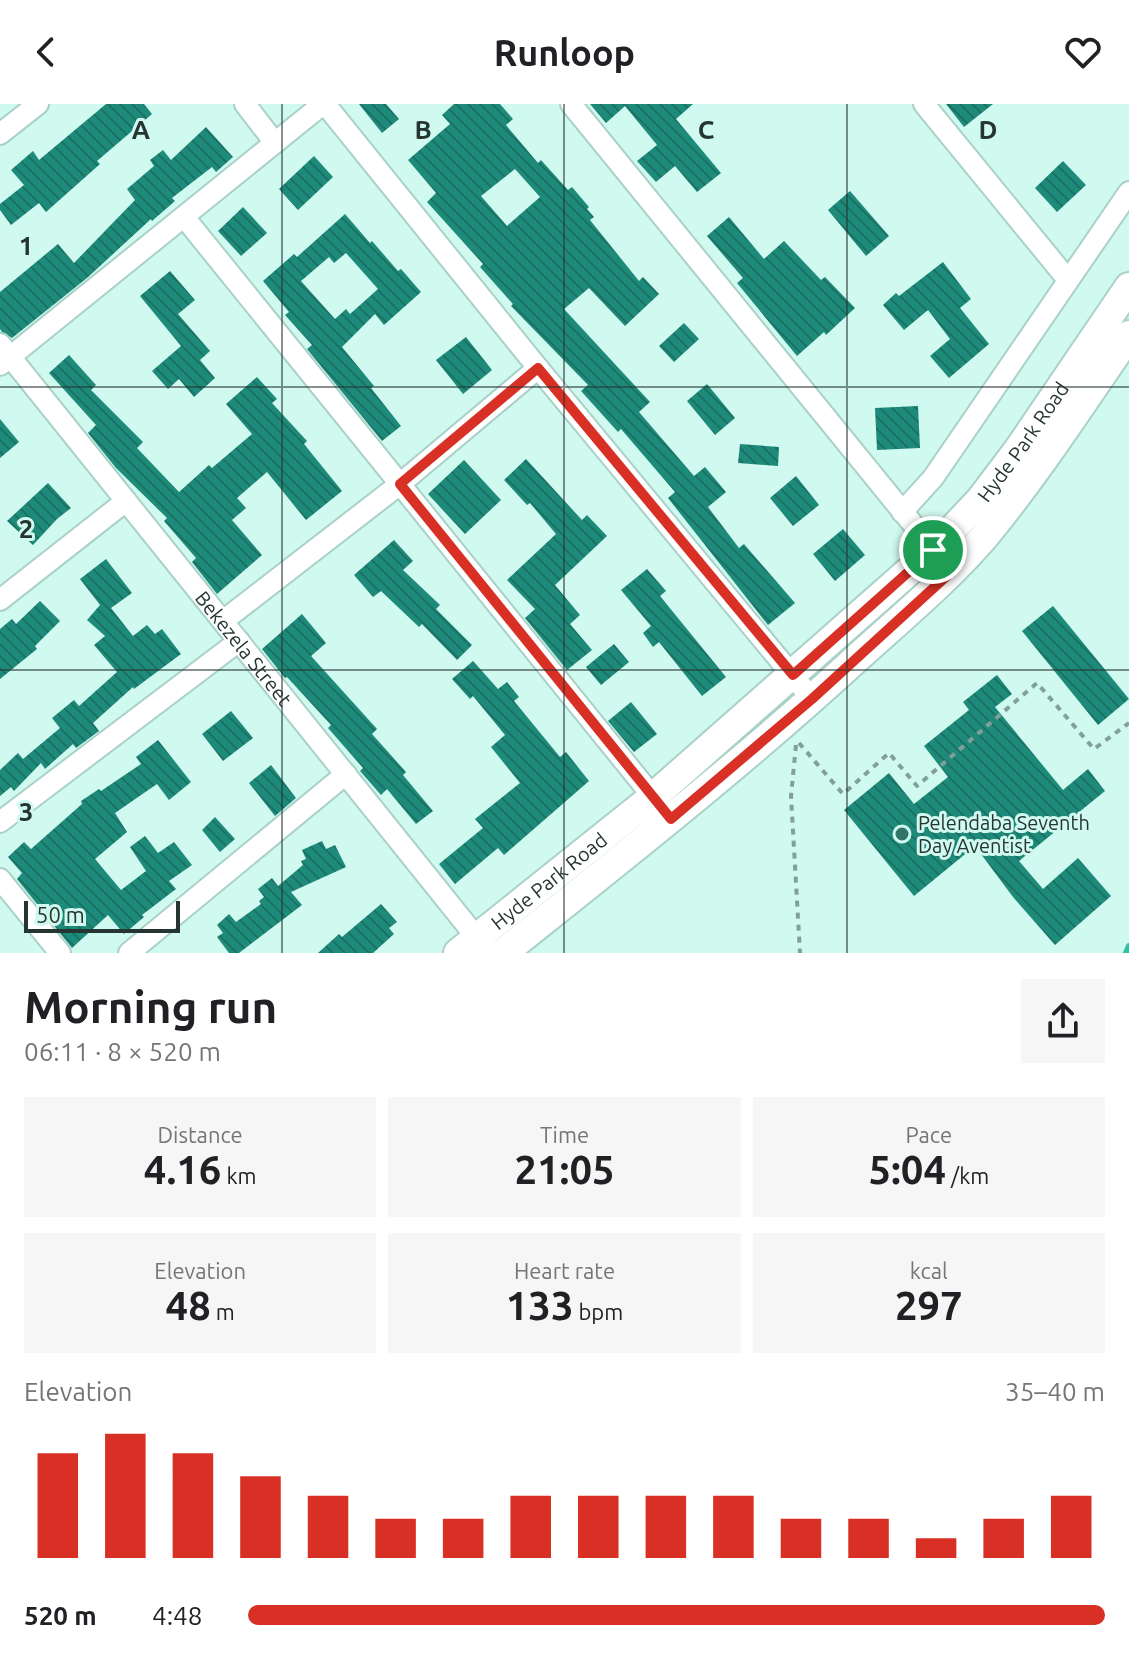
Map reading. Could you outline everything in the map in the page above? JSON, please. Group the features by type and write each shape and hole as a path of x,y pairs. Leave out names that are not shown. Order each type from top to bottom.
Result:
{"street":[{"path":"0,134 38,104"},
{"path":"245,104 275,143"},
{"path":"3,355 184,217 324,104 812,699"},
{"path":"571,104 951,572"},
{"path":"924,104 1068,280"},
{"path":"902,512 933,478 1129,192"},
{"path":"184,217 671,819"},
{"name":"Hyde Park Road","path":"475,948 653,797 933,550 981,499 1018,450 1129,287"},
{"name":"Hyde Park Road","path":"503,953 671,819 812,699 951,572 984,537 1038,466 1129,335"},
{"name":"Bekezela Street","path":"3,355 126,501 346,774 475,948"},
{"path":"223,621 400,484 538,368"},
{"path":"0,600 126,501"},
{"path":"0,822 239,641"},
{"path":"129,953 346,774"},
{"path":"0,879 60,953"}],"path":[{"path":"800,953 791,796 796,740 843,794 889,753 917,786 1037,683 1094,749 1129,723"}],"building":[{"path":"106,104 144,104 152,114 97,161 100,164 46,212 39,203 11,225 0,210 0,204 24,185 11,170 33,151 39,160"},
{"path":"359,104 386,104 399,119 382,133"},
{"path":"454,104 500,104 513,119 506,125 538,163 541,160 568,190 572,187 589,207 587,209 594,217 590,220 639,281 643,277 659,294 625,326 589,288 564,309 650,402 639,412 694,476 705,467 726,492 708,507 739,548 744,544 795,603 768,625 668,498 675,492 621,429 618,432 581,391 588,385 511,306 513,304 480,267 483,264 427,202 436,193 408,160 450,124 442,115","holes":["515,169 540,197 507,226 481,196"]},
{"path":"590,104 693,104 676,119 721,173 697,192 675,166 656,182 637,161 657,145 625,106 606,123"},
{"path":"946,104 993,104 964,127"},
{"path":"206,127 233,157 216,172 212,167 172,198 175,201 12,338 2,332 0,292 58,244 74,263 135,200 127,189 154,166 150,160 163,150 171,160"},
{"path":"314,156 333,177 298,210 279,189"},
{"path":"1063,161 1086,185 1057,212 1035,188"},
{"path":"850,191 889,236 866,256 828,210"},
{"path":"243,207 267,233 241,256 218,231"},
{"path":"345,214 421,292 384,325 375,314 342,347 401,426 382,441 307,349 312,345 285,315 289,312 263,281 294,254 297,257","holes":["346,253 378,289 350,314 346,309 335,319 301,281 329,257 334,263"]},
{"path":"729,217 764,259 784,241 821,280 825,277 855,308 797,356 737,283 743,278 707,236"},
{"path":"943,262 971,299 960,308 989,344 949,378 930,356 950,339 928,310 904,330 883,305"},
{"path":"170,271 195,300 178,314 210,351 200,360 215,378 194,397 179,379 168,389 152,371 181,346 140,296"},
{"path":"684,323 699,339 674,362 659,346"},
{"path":"466,337 492,370 463,394 436,360"},
{"path":"69,355 96,385 91,390 143,442 137,448 179,492 209,465 212,468 252,434 226,404 257,377 277,399 272,403 307,441 304,444 342,491 306,520 267,472 237,498 246,508 232,520 262,555 217,594 192,562 196,558 164,521 167,518 116,468 88,433 96,425 49,373"},
{"path":"707,384 735,418 715,435 687,401"},
{"path":"918,406 920,448 877,450 875,408"},
{"path":"0,419 19,442 0,458"},
{"path":"740,444 779,447 778,466 738,463"},
{"path":"526,459 582,520 587,515 607,536 555,585 580,615 570,624 592,650 567,670 525,618 535,609 507,580 556,534 530,503 527,505 504,480"},
{"path":"464,460 501,500 465,534 428,494"},
{"path":"796,476 819,505 793,526 770,498"},
{"path":"48,483 71,508 33,545 7,521"},
{"path":"843,529 865,555 835,581 813,554"},
{"path":"394,540 413,561 403,570 440,605 436,609 472,645 457,660 422,624 419,627 381,591 373,597 354,575"},
{"path":"106,559 132,593 111,608 133,636 147,625 155,634 162,629 181,654 133,687 93,723 99,731 76,748 73,744 45,769 41,763 14,791 11,787 0,796 0,770 18,753 23,759 60,728 52,718 74,700 79,706 117,672 94,645 105,636 87,620 100,605 80,579"},
{"path":"647,569 666,591 660,596 726,677 702,696 659,642 653,647 643,633 651,626 621,590"},
{"path":"40,601 60,621 35,646 37,649 0,679 0,629 12,619 16,624"},
{"path":"1053,606 1129,699 1098,725 1022,631"},
{"path":"302,614 326,643 311,656 377,729 372,734 406,772 403,775 433,811 416,824 387,789 381,795 360,771 363,768 328,728 331,725 285,678 262,649"},
{"path":"614,644 629,662 601,685 586,667"},
{"path":"473,661 498,689 507,682 519,697 514,701 560,757 566,752 589,781 504,855 498,848 455,884 439,864 483,828 475,819 520,783 491,747 505,735 473,696 470,699 452,679"},
{"path":"997,675 1012,694 995,707 1063,790 1088,769 1105,791 1019,861 1043,889 1078,858 1111,896 1055,945 1013,897 975,846 914,896 844,810 889,773 914,804 948,777 924,746 969,710 963,702"},
{"path":"631,702 657,734 634,752 608,721"},
{"path":"231,711 253,738 223,761 202,734"},
{"path":"158,740 191,782 169,800 157,784 115,813 127,832 95,859 121,890 146,871 130,847 145,836 158,853 174,842 192,865 169,881 176,889 142,915 144,917 124,934 108,915 72,948 17,879 22,873 8,857 24,842 31,849 82,804 81,801 141,764 136,757"},
{"path":"271,765 296,798 275,816 249,783"},
{"path":"215,817 235,839 220,852 202,830"},
{"path":"322,841 326,849 335,845 346,867 291,892 302,905 239,953 229,953 217,937 223,933 217,925 229,914 236,922 261,904 259,901 264,897 258,889 272,878 278,886 303,865 301,861 306,859 302,850"},
{"path":"381,904 397,922 389,928 394,934 373,953 318,953 339,934 342,937"}],"waterway":[{"path":"1126,953 1129,946"}],"place":[{"name":"Pelendaba Seventh Day Aventist","path":"902,834"}],"route":[{"path":"538,368 793,675 933,550 951,572 812,699 671,819 400,484 538,368"}]}
